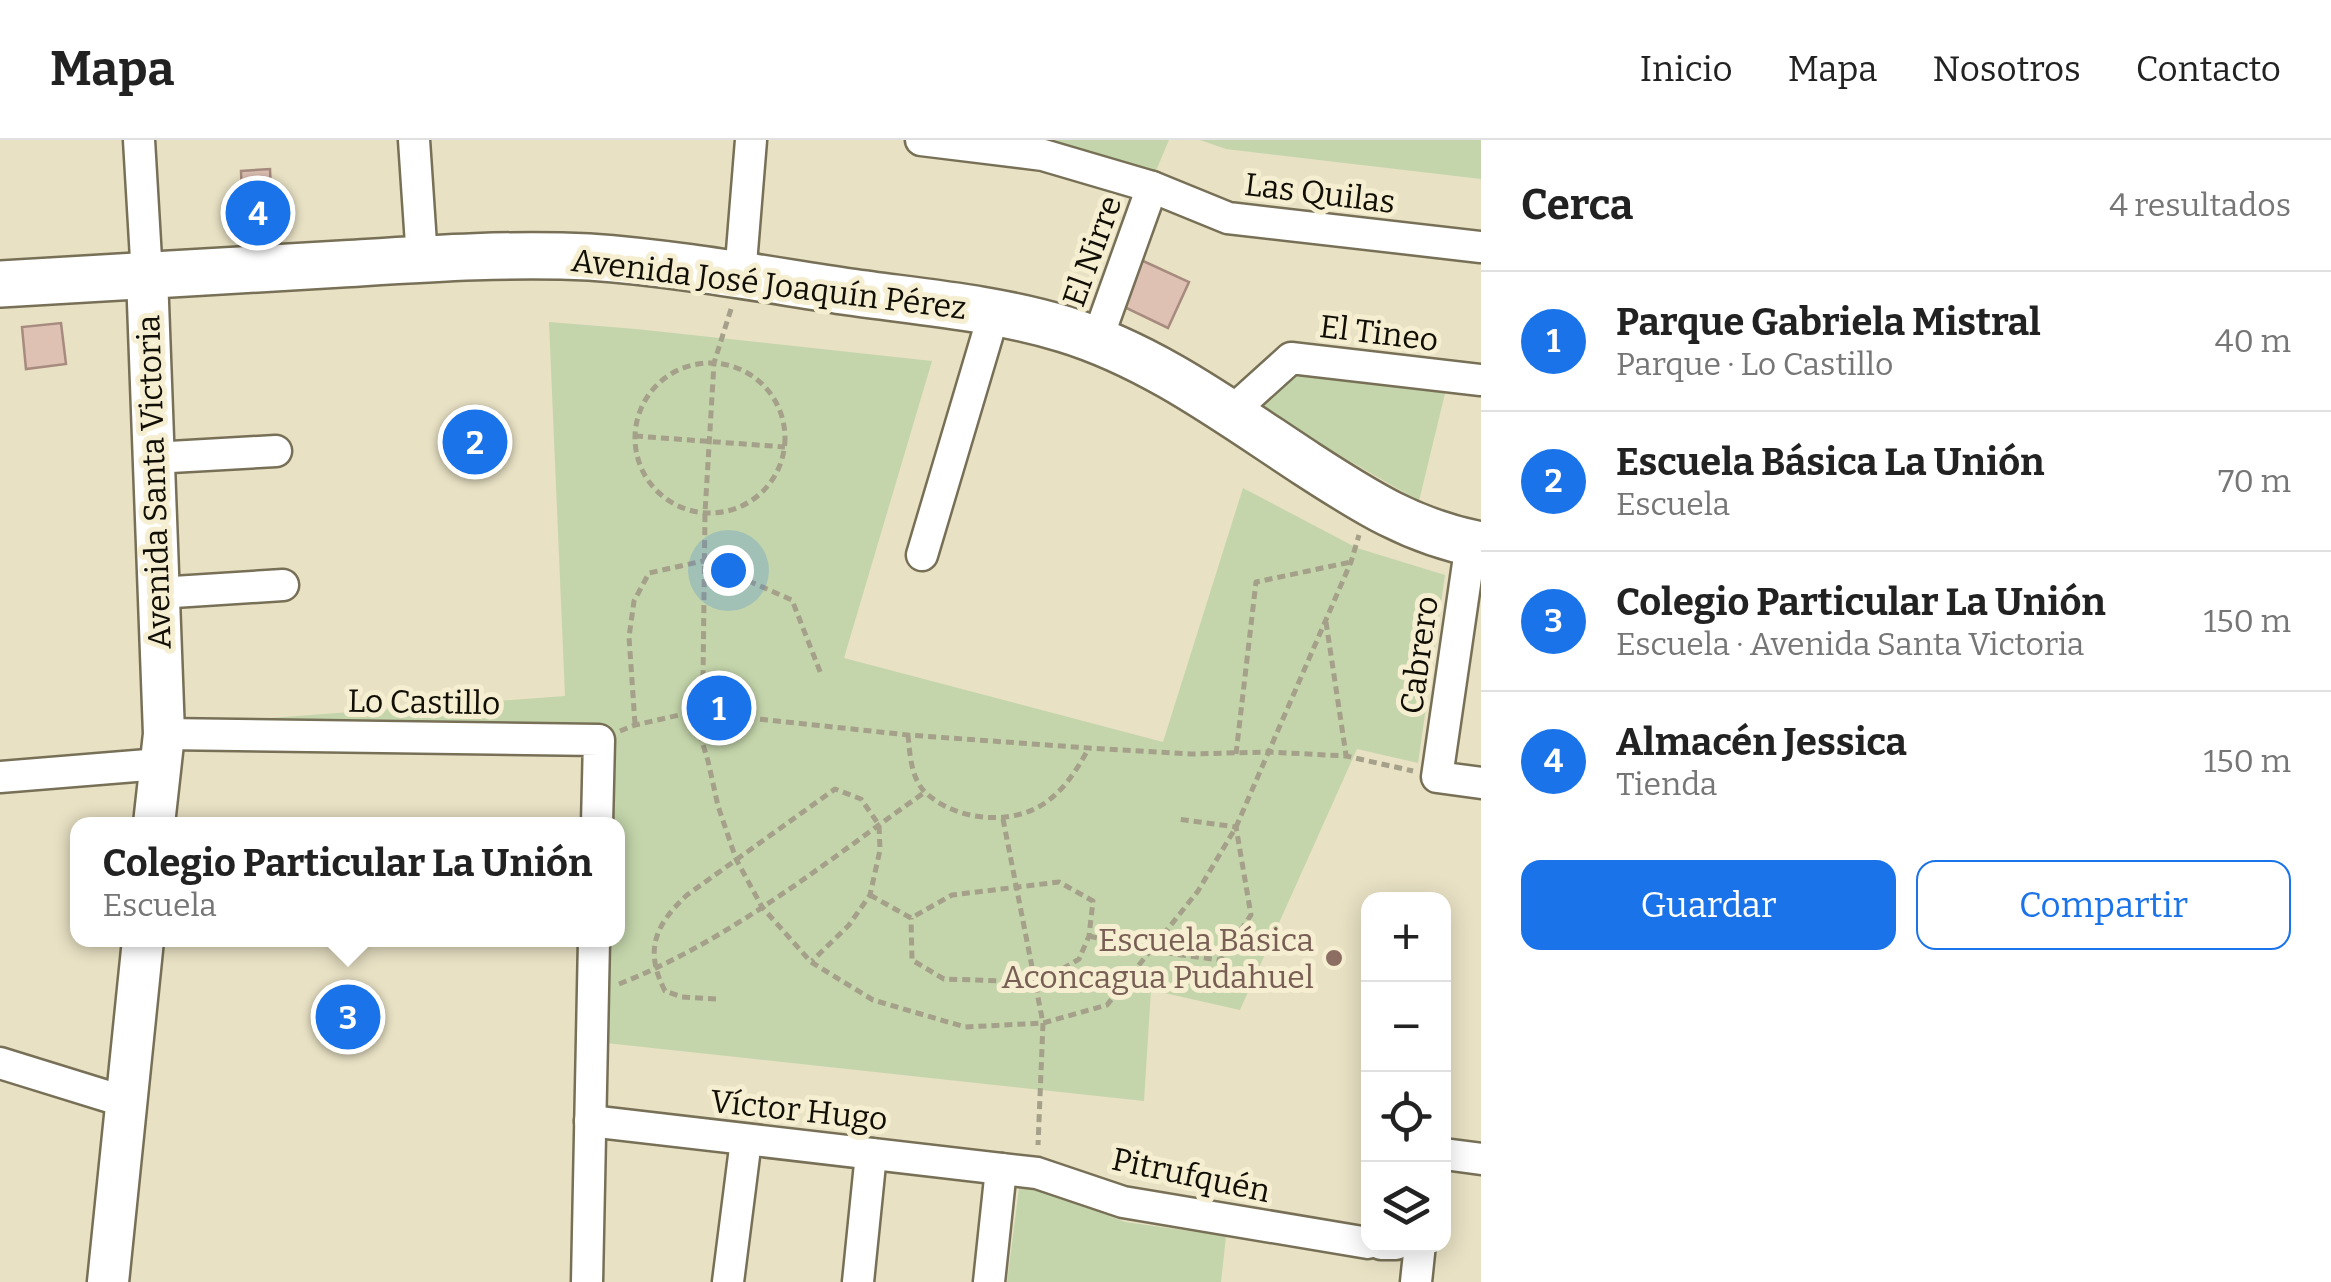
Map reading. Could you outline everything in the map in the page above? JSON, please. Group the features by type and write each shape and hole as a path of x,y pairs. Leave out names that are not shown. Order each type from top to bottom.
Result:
{"main road":[{"name":"Avenida José Joaquín Pérez","path":"0,284 504,256 588,258 994,313 1098,340 1152,366 1368,504 1409,524 1476,544"}],"street":[{"name":"Avenida Santa Victoria","path":"139,140 162,749 155,817"},
{"path":"414,140 422,260"},
{"path":"740,276 752,140"},
{"name":"Las Quilas","path":"921,140 1043,155 1152,187 1228,218 1481,247"},
{"name":"El Nirre","path":"1098,340 1152,187"},
{"path":"922,556 994,313"},
{"name":"El Tineo","path":"1230,414 1290,358 1481,380"},
{"path":"153,458 276,451"},
{"name":"Cabrero","path":"1437,777 1476,544"},
{"path":"158,594 283,585"},
{"path":"597,817 599,740"},
{"name":"Lo Castillo","path":"0,777 162,749 599,740"},
{"path":"1437,777 1481,783"},
{"path":"108,1282 142,947"},
{"path":"587,1282 594,947"},
{"path":"0,1063 126,1102"},
{"name":"Víctor Hugo","path":"590,1121 1000,1169"},
{"path":"728,1282 746,1140"},
{"path":"858,1282 871,1154"},
{"path":"1451,1155 1481,1159"},
{"path":"989,1282 1000,1169"},
{"name":"Pitrufquén","path":"1000,1169 1037,1173 1123,1202 1361,1242"},
{"path":"1416,1282 1419,1252"}],"path":[{"path":"740,276 714,363 705,513 703,679 693,712 736,859 762,907 811,962 873,1000 965,1028 1043,1023 1107,1004 1198,891 1236,827 1351,562 1368,504"},
{"path":"714,363 734,366 768,390 779,406 785,446 779,468 767,488 728,511 705,513 682,508 663,496 638,459 635,436 639,413 650,392 668,376 690,365 714,363"},
{"path":"635,436 785,446"},
{"path":"634,725 629,637 634,601 649,573 704,561 792,600 821,674"},
{"path":"1236,754 1256,582 1351,562"},
{"path":"1326,619 1346,756"},
{"path":"599,740 634,725 693,712 908,735 1088,748 1346,756 1437,777"},
{"path":"908,735 911,765 925,792 956,812 1003,819 1043,805 1072,779 1088,748"},
{"path":"716,999 682,997 665,990 655,970 655,945 665,916 687,895 836,790 862,799 879,824 880,850 870,895 849,925 811,962"},
{"path":"592,995 655,970 762,907 925,792"},
{"path":"1003,819 1043,1023 1037,1173"},
{"path":"1177,819 1236,827"},
{"path":"1089,936 1152,951 1220,960 1252,915 1236,827"},
{"path":"1059,882 1093,901 1089,936 1079,959 1035,982 944,979 912,960 911,918 952,895 1015,886 1059,882"},
{"path":"870,895 911,918"}],"green space":[{"path":"991,140 1169,140 1152,180"},
{"path":"1200,140 1481,140 1481,179 1226,149"},
{"path":"549,322 932,361 844,658 1163,742 1243,488 1357,548 1445,575 1418,763 1357,749 1240,1010 1151,990 1144,1101 606,1043 607,947 625,947 625,817 609,817 610,729 245,724 243,720 565,696"},
{"path":"1295,361 1448,381 1419,501 1249,403"},
{"path":"1020,1180 1125,1222 1226,1236 1221,1282 1007,1282"}],"building":[{"path":"270,169 272,219 243,220 241,171"},
{"path":"1141,260 1189,282 1168,328 1120,305"},
{"path":"61,323 66,364 26,369 22,327"}],"place":[{"name":"Almacén Jessica","path":"258,213"},
{"name":"Escuela Básica La Unión","path":"475,442"},
{"name":"Parque Gabriela Mistral","path":"719,708"},
{"name":"Escuela Básica Aconcagua Pudahuel","path":"1334,958"},
{"name":"Colegio Particular La Unión","path":"348,1017"}]}
